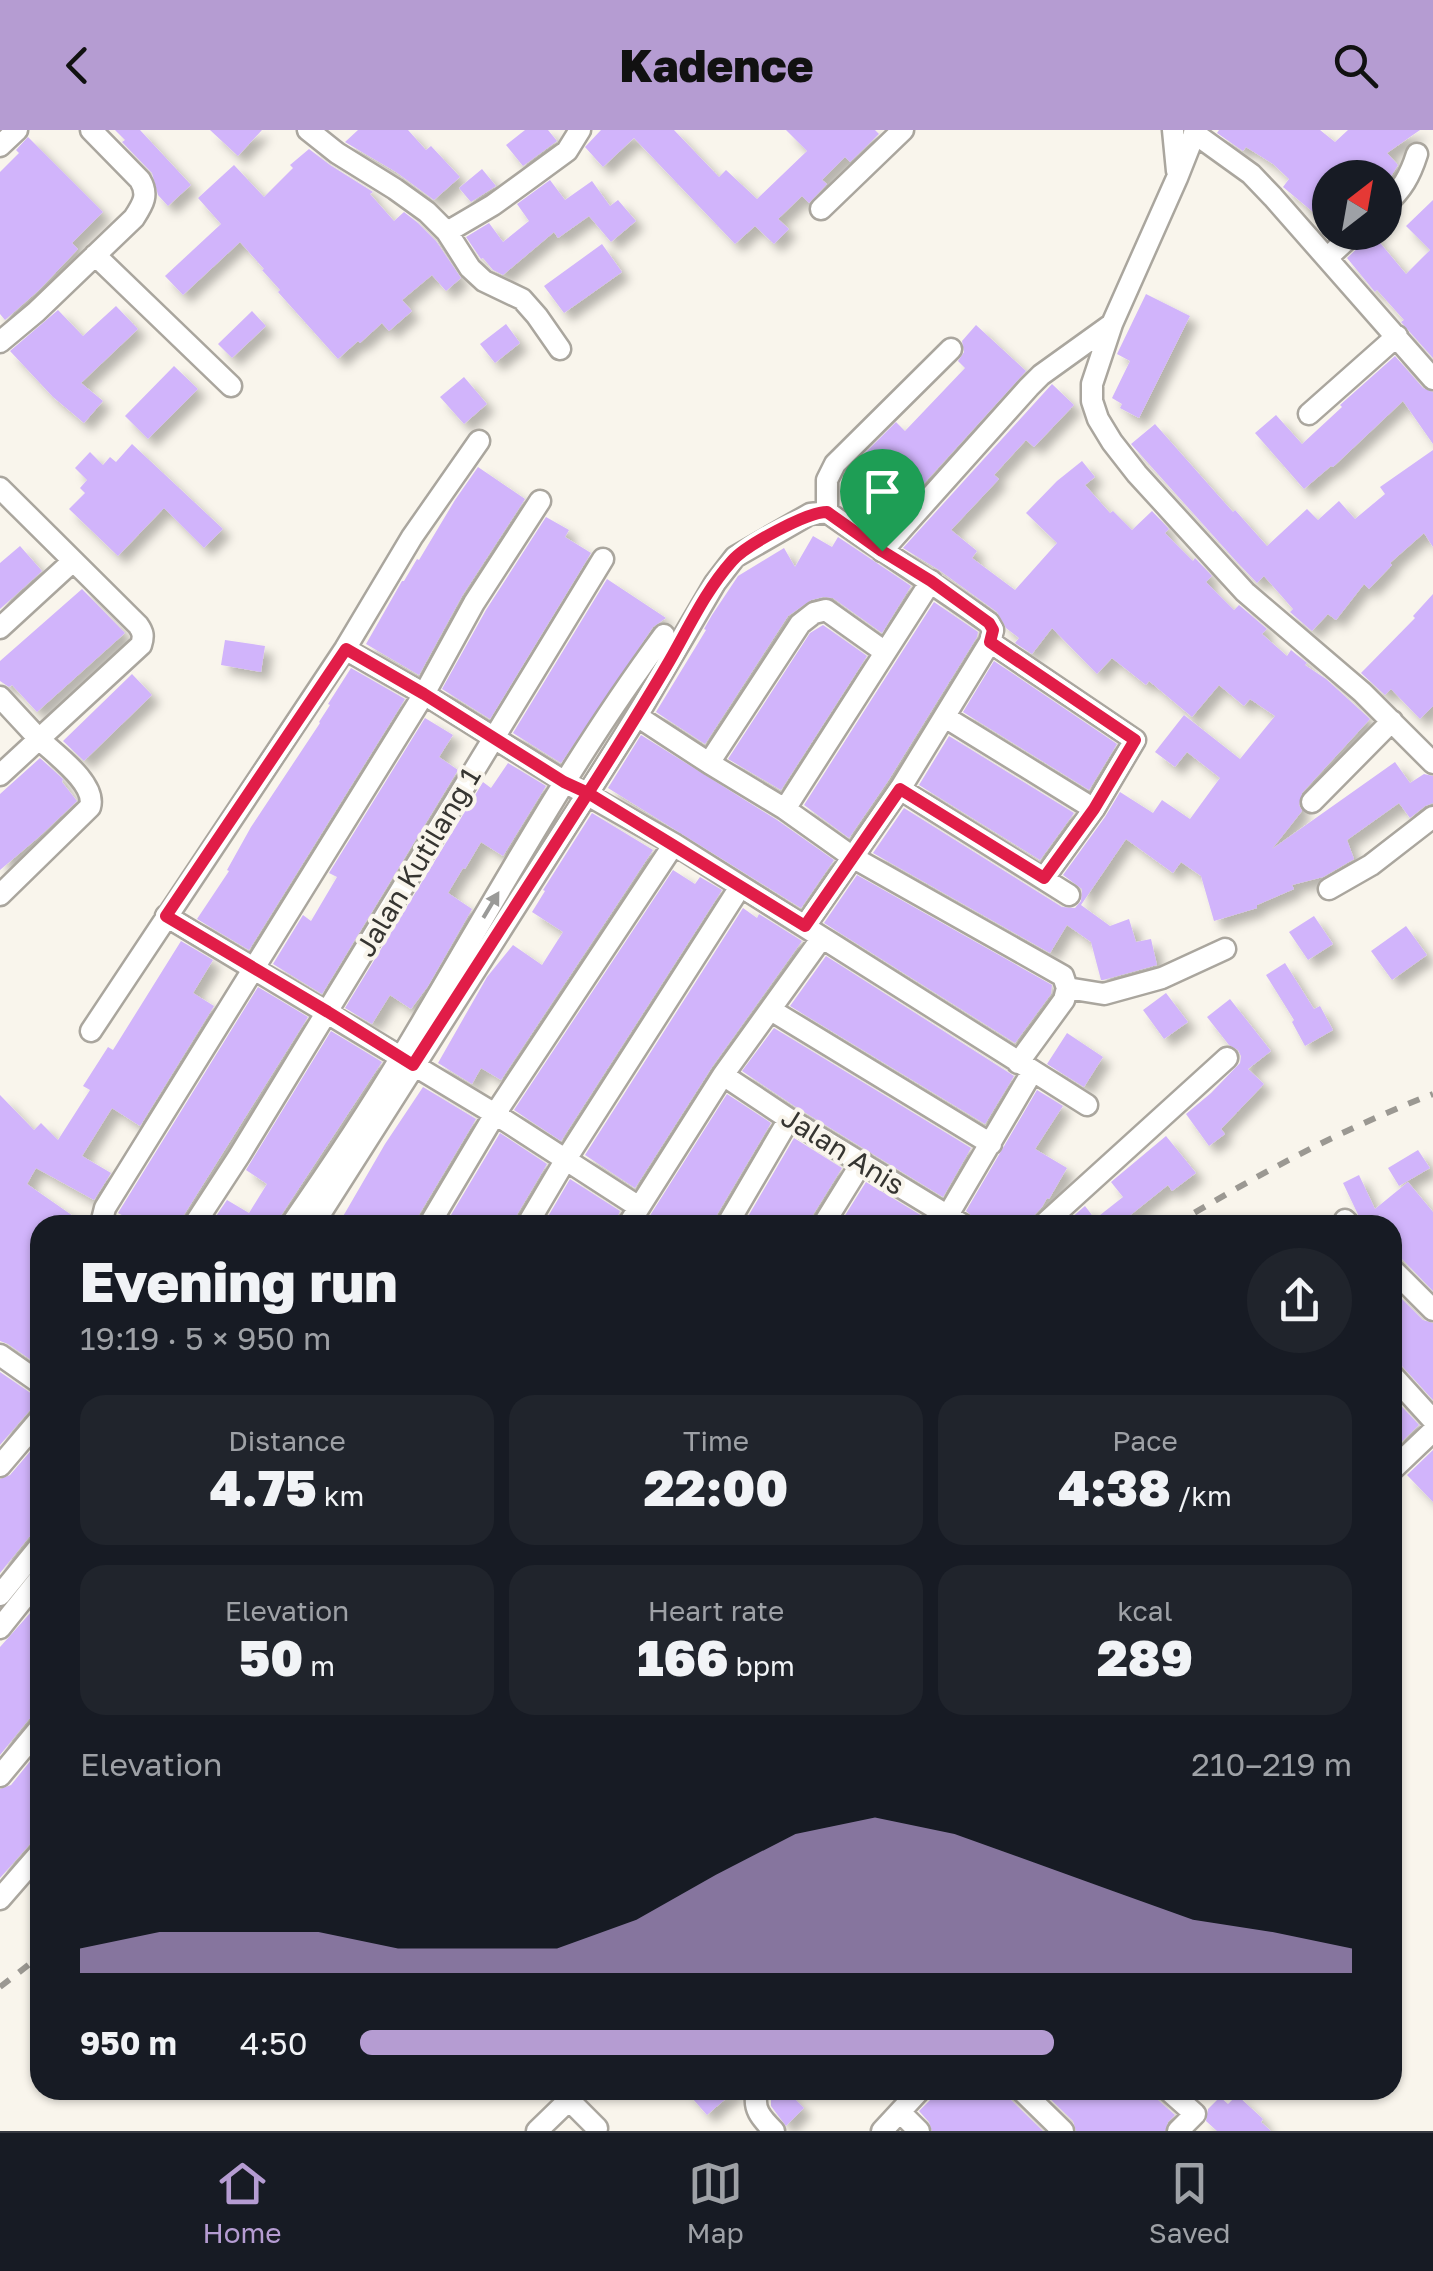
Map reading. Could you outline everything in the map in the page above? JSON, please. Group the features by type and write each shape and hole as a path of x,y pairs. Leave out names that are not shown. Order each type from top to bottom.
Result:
{"street":[{"path":"0,146 18,130"},
{"path":"0,342 134,218 146,197 140,180 91,130"},
{"path":"308,130 337,154 427,212 447,232 470,268 522,300 560,349"},
{"path":"447,232 493,206 567,151 580,130"},
{"path":"821,210 903,130"},
{"path":"1433,379 1251,174 1188,131 1178,178 1112,324 1092,384 1092,402 1098,419 1171,514 1245,592 1433,761"},
{"path":"1402,188 1417,154"},
{"path":"1327,258 1336,250"},
{"path":"95,255 231,386"},
{"path":"882,551 1028,387 1112,324"},
{"path":"1310,414 1396,336"},
{"path":"827,512 828,480 835,464 951,349"},
{"path":"91,1031 346,649 412,538 479,441"},
{"path":"0,488 143,632 141,645 0,775"},
{"path":"103,1215 252,967 424,694 474,603 540,501"},
{"path":"298,1215 407,1062 588,793 638,716 714,583 735,557 810,514 827,512 989,623 993,630 990,642 854,858 772,1010 723,1075 635,1215"},
{"name":"Jalan Kutilang 1","path":"201,1215 603,558"},
{"path":"0,628 73,561"},
{"path":"785,809 931,581"},
{"path":"709,764 800,624 814,613 826,610 886,652"},
{"path":"319,1215 564,782 664,635"},
{"path":"990,642 1135,740 1094,809 1044,878"},
{"path":"346,649 674,844 1087,1105"},
{"path":"0,698 82,780 90,789 92,800 90,807 0,895"},
{"path":"638,716 785,809 854,858 1062,976 1067,988 1064,1000 1025,1068 991,1144 947,1215"},
{"path":"945,717 1094,809"},
{"path":"1312,802 1392,721"},
{"path":"900,789 1069,894"},
{"path":"1329,888 1371,865 1433,817"},
{"path":"435,1215 495,1114 674,844"},
{"path":"533,1215 740,887"},
{"path":"166,916 566,1159 633,1215"},
{"path":"1067,988 1104,994 1162,978 1226,949"},
{"path":"772,1010 991,1144"},
{"path":"1054,1215 1227,1058"},
{"name":"Jalan Anis","path":"723,1075 947,1215"},
{"path":"734,1215 789,1118"},
{"path":"830,1215 862,1162"},
{"path":"1402,1279 1433,1310"},
{"path":"0,1355 30,1376"},
{"path":"1402,1387 1433,1420"},
{"path":"0,1466 30,1431"},
{"path":"1402,1461 1433,1432"},
{"path":"0,1595 30,1558"},
{"path":"0,1628 30,1590"},
{"path":"0,1776 30,1740"},
{"path":"0,1899 30,1864"},
{"path":"537,2131 560,2100"},
{"path":"569,2100 597,2128"},
{"path":"756,2100 767,2128"},
{"path":"882,2131 911,2100"},
{"path":"1031,2100 1063,2131"},
{"path":"1180,2100 1212,2131"},
{"path":"900,2112 919,2131"},
{"path":"1178,2131 1196,2114"}],"building":[{"path":"115,130 140,130 191,185 168,206 158,195 152,173"},
{"path":"210,130 262,130 238,156"},
{"path":"358,130 408,130 426,150 431,146 460,177 434,200 345,142"},
{"path":"525,130 548,130 557,141 523,166 506,145"},
{"path":"601,130 674,130 719,177 726,170 757,199 807,151 786,130 875,130 879,134 850,162 845,157 822,180 827,184 809,203 802,196 778,219 789,229 774,244 755,226 735,244 634,138 603,167 585,147"},
{"path":"1320,130 1335,142 1348,130 1420,130 1387,153 1393,160 1312,160 1312,211 1283,187 1289,179 1273,164 1246,147 1243,151 1217,133"},
{"path":"28,137 103,212 72,243 78,249 5,320 0,314 0,172"},
{"path":"309,149 373,192 370,194 394,221 404,212 418,223 436,241 461,278 446,291 432,275 402,300 412,311 389,331 382,323 338,359 240,242 183,295 165,276 221,224 198,198 234,165 264,197"},
{"path":"482,169 496,186 471,202 459,188"},
{"path":"550,180 565,200 592,181 610,206 618,200 636,221 611,242 589,216 558,238 554,232 503,275 493,270 466,237 489,223 503,242 529,221 517,204"},
{"path":"1433,200 1433,358 1347,258 1356,250 1386,250 1406,274 1430,250 1406,226"},
{"path":"602,244 622,272 564,313 544,286"},
{"path":"1146,294 1190,316 1139,418 1120,408 1122,404 1112,398 1130,361 1117,354"},
{"path":"116,306 138,329 81,383 103,401 84,423 10,351 58,310 83,336"},
{"path":"252,311 266,326 232,358 218,344"},
{"path":"506,324 520,343 495,363 480,344"},
{"path":"976,325 1026,371 880,532 845,508 854,498 841,486 846,472 896,422 905,431 965,368 958,361 964,352 962,341"},
{"path":"1395,356 1423,388 1433,392 1433,444 1403,401 1304,489 1255,433 1276,415 1302,444"},
{"path":"174,366 198,389 148,439 125,416"},
{"path":"464,377 487,404 464,424 440,397"},
{"path":"1052,384 1074,405 1034,447 1026,440 994,475 999,479 951,530 977,551 972,558 1015,590 1057,543 1026,513 1082,461 1095,477 1085,485 1110,513 1113,511 1132,530 1152,511 1169,529 1165,533 1212,576 1206,582 1234,610 1239,605 1267,629 1262,634 1287,656 1291,650 1370,719 1302,793 1302,811 1272,849 1395,762 1410,783 1424,774 1433,776 1433,803 1410,818 1399,803 1347,840 1354,859 1323,877 1292,885 1294,889 1257,908 1214,921 1201,876 1181,862 1173,873 1126,839 1081,905 1110,926 1129,919 1136,942 1151,939 1157,965 1103,980 1091,942 1067,925 1050,953 873,853 904,808 1062,907 1075,908 1081,901 1082,889 1063,875 1120,792 1153,813 1162,800 1190,819 1220,778 1187,752 1175,767 1155,752 1184,715 1240,759 1275,716 1250,699 1244,706 1219,685 1192,717 1149,681 1146,685 1112,658 1097,674 1052,628 1032,654 1015,643 1019,638 1006,628 997,612 903,548"},
{"path":"1155,424 1267,546 1307,509 1318,520 1339,501 1355,519 1385,494 1380,487 1433,450 1433,547 1424,533 1390,563 1369,589 1364,584 1336,620 1328,614 1312,631 1290,612 1293,609 1264,576 1257,583 1131,444"},
{"path":"132,444 223,529 204,548 164,508 118,556 69,509 85,493 80,488 87,480 75,468 90,452 103,465 110,457 116,462"},
{"path":"478,467 525,499 462,596 419,675 366,644 402,581"},
{"path":"546,517 569,530 565,537 591,553 490,719 442,689 486,610"},
{"path":"813,536 832,547 838,537 911,586 882,633 833,598 811,600 788,616 705,744 656,712 738,576 784,548 795,567"},
{"path":"20,546 42,571 0,609 0,563"},
{"path":"607,579 666,618 653,627 561,763 513,733"},
{"path":"82,589 125,633 37,712 12,685 0,681 0,661"},
{"path":"1433,594 1433,706 1420,719 1391,689 1385,695 1361,673"},
{"path":"934,602 978,632 977,637 849,838 804,805"},
{"path":"823,625 867,656 781,790 728,759 810,633"},
{"path":"225,640 265,646 261,672 221,665"},
{"path":"994,661 1117,744 1089,790 963,712"},
{"path":"351,668 405,699 249,950 197,919"},
{"path":"132,674 152,695 84,761 63,741"},
{"path":"425,718 453,735 439,757 458,770 322,994 273,964 303,915 311,921 337,877 329,873"},
{"path":"641,735 834,860 801,908 608,788"},
{"path":"949,736 1074,813 1040,860 919,785"},
{"path":"40,758 63,779 77,801 0,870 0,794"},
{"path":"508,763 546,786 503,856 481,842 448,893 472,909 428,986 411,1009 390,995 372,1024 345,1008 483,782 491,788"},
{"path":"592,813 653,850 501,1080 481,1068 472,1084 438,1063 487,977 513,945 542,965 563,932 532,912"},
{"path":"673,870 695,884 700,877 722,890 561,1141 514,1110"},
{"path":"857,875 1052,985 1051,994 1015,1043 824,923"},
{"path":"743,908 802,941 712,1067 635,1188 585,1155"},
{"path":"1314,916 1333,944 1308,960 1289,932"},
{"path":"1406,926 1427,955 1392,980 1371,951"},
{"path":"181,941 213,960 193,993 214,1006 140,1126 112,1108 82,1156 111,1173 94,1200 36,1168 27,1184 72,1215 30,1215 30,1359 0,1341 0,1095 34,1130 41,1123 58,1140 90,1090 83,1086 108,1047 113,1050"},
{"path":"826,956 1014,1076 985,1124 790,1006"},
{"path":"1285,963 1314,1009 1320,1006 1333,1030 1305,1046 1266,975"},
{"path":"258,987 308,1017 184,1215 118,1213"},
{"path":"1166,993 1188,1022 1164,1039 1143,1010"},
{"path":"1230,999 1271,1051 1248,1069 1264,1084 1221,1129 1225,1134 1209,1146 1186,1114 1240,1063 1238,1050 1229,1045 1207,1017"},
{"path":"774,1028 971,1148 943,1197 742,1071"},
{"path":"331,1031 382,1062 281,1215 217,1215 227,1200 249,1213 267,1184 246,1170"},
{"path":"1067,1033 1103,1057 1084,1087 1047,1064"},
{"path":"423,1087 476,1119 419,1215 344,1215"},
{"path":"1037,1090 1063,1106 1035,1149 1067,1168 1042,1207 1034,1215 971,1215 966,1211"},
{"path":"727,1094 771,1123 717,1215 650,1215"},
{"path":"500,1133 547,1164 517,1215 451,1215"},
{"path":"1166,1136 1196,1173 1172,1191 1168,1185 1130,1215 1100,1215 1123,1197 1111,1182"},
{"path":"794,1138 842,1168 813,1215 749,1215"},
{"path":"1418,1150 1430,1168 1399,1186 1388,1168"},
{"path":"1359,1175 1375,1209 1408,1182 1433,1212 1433,1291 1402,1259 1402,1215 1358,1215 1343,1183"},
{"path":"570,1179 620,1211 618,1215 549,1215"},
{"path":"866,1182 920,1215 845,1215"},
{"path":"1085,1206 1092,1215 1075,1215"},
{"path":"1402,1299 1423,1320 1433,1323 1433,1400 1402,1366"},
{"path":"0,1372 30,1393 30,1410 0,1445"},
{"path":"1402,1407 1419,1425 1402,1441"},
{"path":"1433,1450 1433,1502 1407,1475"},
{"path":"30,1452 30,1537 0,1573 0,1479 10,1475"},
{"path":"30,1613 30,1719 0,1755 0,1647"},
{"path":"30,1761 30,1844 0,1878 0,1789 11,1785"},
{"path":"694,2100 724,2100 707,2115"},
{"path":"771,2100 796,2100 804,2108 786,2126"},
{"path":"930,2100 1011,2100 1043,2131 932,2131 919,2111"},
{"path":"1051,2100 1158,2100 1175,2115 1165,2131 1076,2131 1073,2121"},
{"path":"1217,2100 1228,2104 1242,2100 1271,2131 1217,2131 1206,2121 1208,2109"}],"railway":[{"path":"1191,1215 1300,1154 1433,1094"},
{"path":"0,1987 30,1964"}],"route":[{"path":"882,551 827,512 820,512 770,535 735,557 714,583 638,716 588,793 346,649 166,916 413,1065 588,793 805,926 900,789 1044,878 1094,809 1135,740 990,642 993,630 989,623 882,551"}]}
